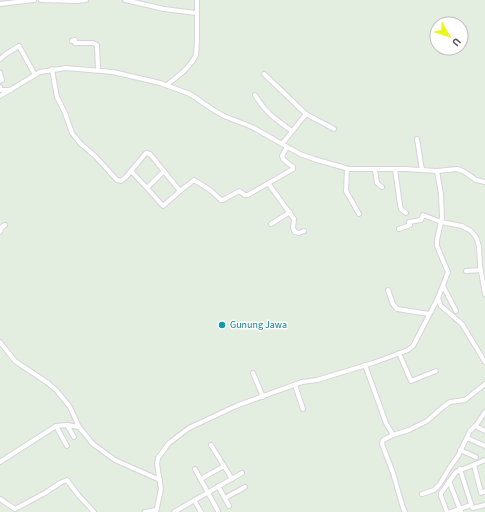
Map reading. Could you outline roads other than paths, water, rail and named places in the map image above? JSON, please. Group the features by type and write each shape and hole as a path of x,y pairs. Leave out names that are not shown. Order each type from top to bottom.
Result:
{"street":[{"path":"0,4 34,0"},
{"path":"41,0 86,0"},
{"path":"125,0 164,9 196,13"},
{"path":"167,85 184,71 196,55 198,41 196,13 197,0"},
{"path":"72,41 75,40 75,43 93,43 97,45 98,70"},
{"path":"0,59 19,46 35,75"},
{"path":"0,96 40,72 52,69 66,68 113,72 167,85 190,94 212,109 314,159 347,168 375,170 395,169 437,171 457,169 463,170 476,180 485,182"},
{"path":"52,69 58,100 65,113 72,133 117,180 121,181 126,177 146,153 150,154 180,191"},
{"path":"0,73 2,80 0,81"},
{"path":"264,74 306,114 334,129"},
{"path":"0,87 1,90 11,90"},
{"path":"255,95 263,108 272,117 292,131"},
{"path":"282,144 306,114"},
{"path":"417,139 422,170"},
{"path":"131,171 163,206 194,180 223,200 238,191 248,195 293,170 292,165 283,159 282,156 286,146"},
{"path":"347,168 346,190 359,214"},
{"path":"395,169 400,205 401,209 406,213"},
{"path":"147,188 164,170"},
{"path":"375,170 377,183 382,187"},
{"path":"145,512 156,511 161,489 157,464 158,458 169,443 196,424 236,406 295,384 310,380 317,380 365,365 408,350 413,346 438,298 448,272 436,240 441,222 441,194 437,171"},
{"path":"268,183 290,212 294,220 293,228 295,232 299,233 304,231"},
{"path":"271,224 290,212"},
{"path":"399,229 410,224 409,222 421,220 423,216 441,222 457,224 471,231 478,241 485,294"},
{"path":"0,232 2,227 5,225"},
{"path":"466,271 481,270"},
{"path":"443,286 456,311"},
{"path":"388,290 392,304 397,309 429,314"},
{"path":"438,298 441,306 462,324 485,362"},
{"path":"0,342 15,361 48,383 57,391 70,407 79,427 93,444 115,460 160,480"},
{"path":"399,353 411,381 436,371"},
{"path":"365,365 386,423 393,435"},
{"path":"253,373 263,397"},
{"path":"295,384 302,408"},
{"path":"405,512 382,444 383,440 427,421 450,402 465,400 485,384"},
{"path":"422,494 434,490 440,484 470,431 484,414"},
{"path":"0,462 56,426 67,424 79,427"},
{"path":"67,424 74,437"},
{"path":"56,426 67,446"},
{"path":"475,426 485,430"},
{"path":"466,438 485,446"},
{"path":"211,445 232,479"},
{"path":"460,450 476,457"},
{"path":"447,512 441,493 449,481 460,469 485,460"},
{"path":"474,464 481,493 485,491"},
{"path":"201,479 224,466"},
{"path":"195,469 218,511"},
{"path":"460,469 474,508"},
{"path":"174,512 242,473"},
{"path":"0,499 15,509 67,480 94,512"},
{"path":"449,481 460,510"},
{"path":"218,486 229,506"},
{"path":"225,498 245,487"},
{"path":"194,500 201,512"},
{"path":"451,512 485,505"}],"place":[{"name":"Gunung Jawa","path":"222,325"}]}
